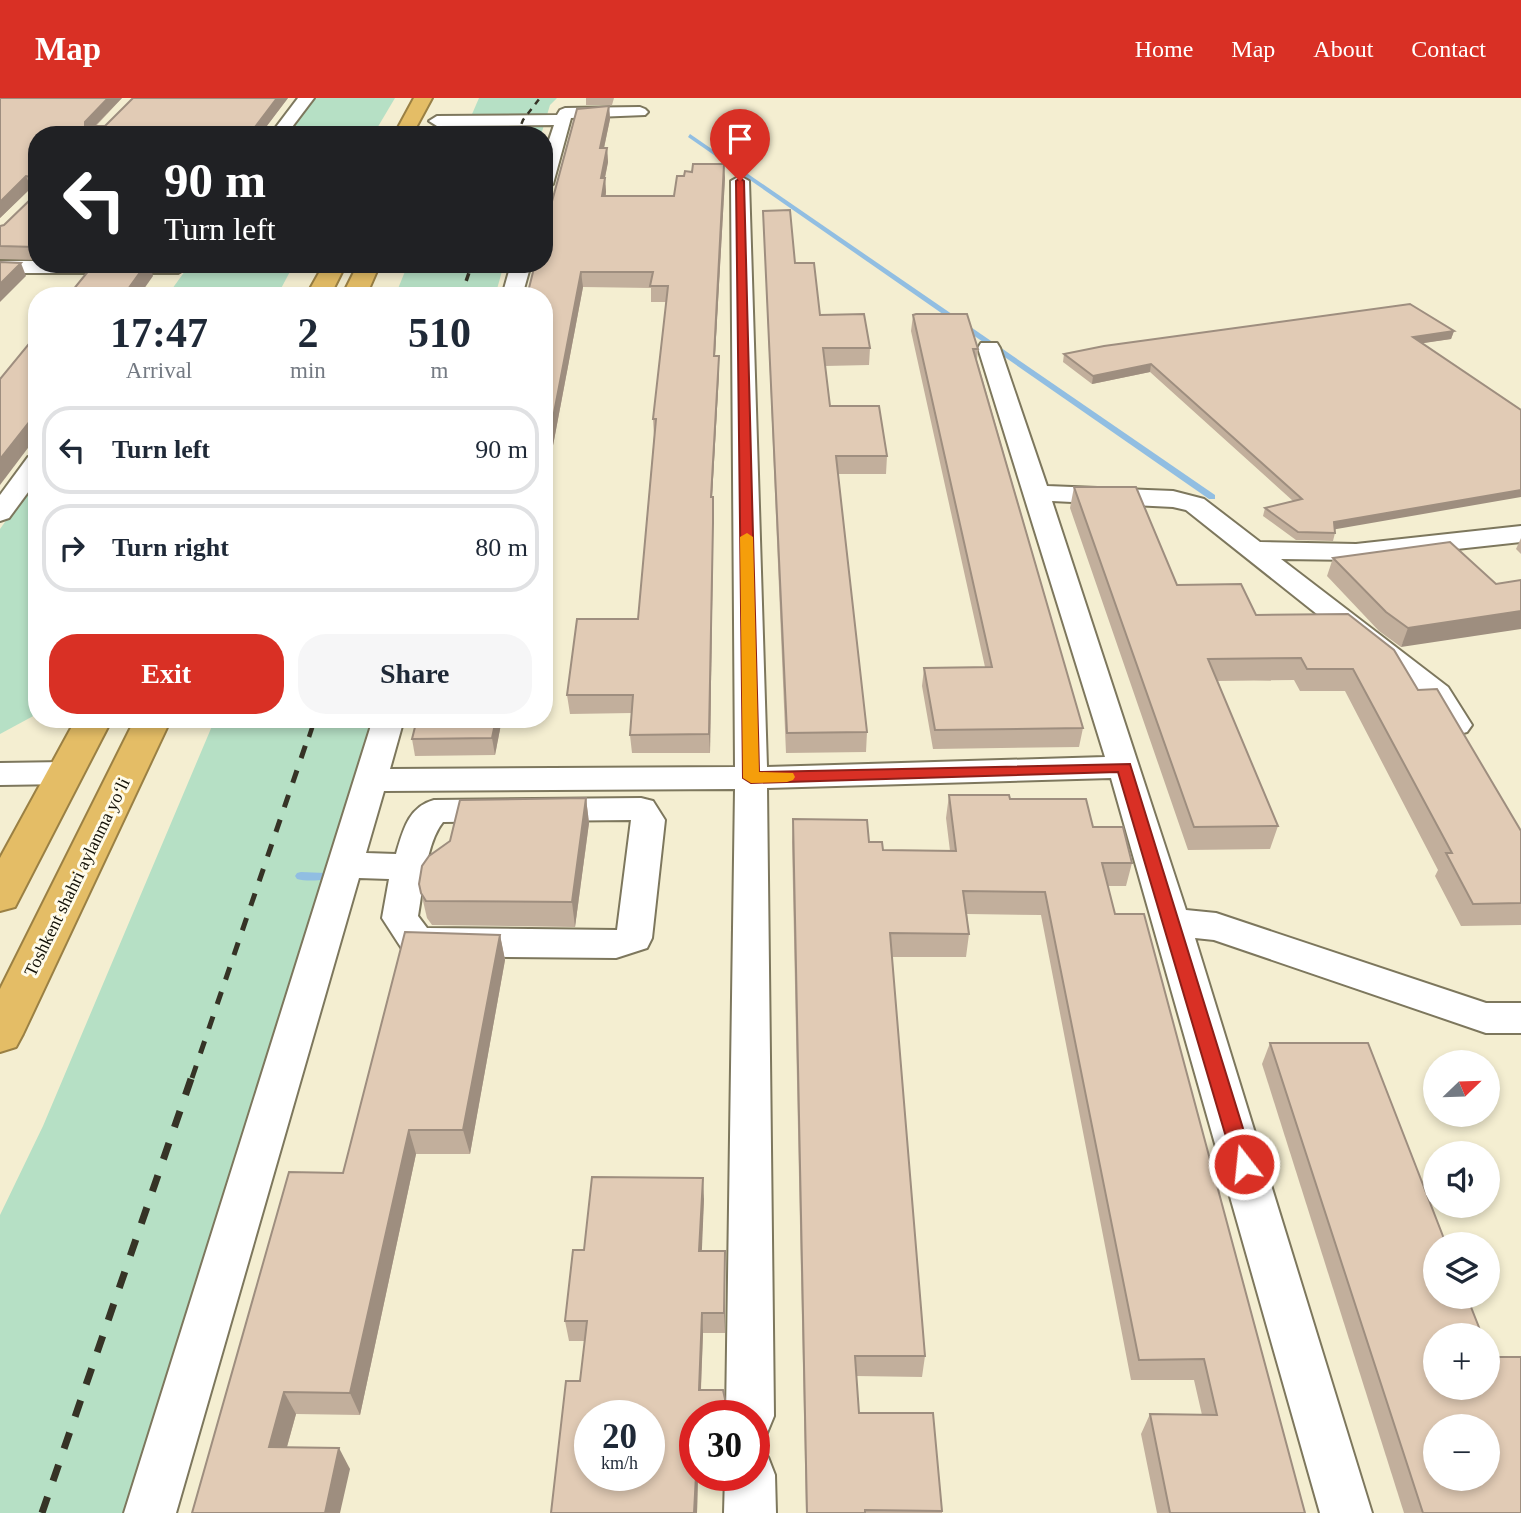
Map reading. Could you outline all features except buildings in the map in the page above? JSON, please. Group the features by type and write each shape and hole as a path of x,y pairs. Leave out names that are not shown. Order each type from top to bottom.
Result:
{"highway":[{"path":"408,126 422,98"},
{"path":"435,126 447,98"},
{"path":"0,896 89,728"},
{"name":"Toshkent shahri aylanma yoʻli","path":"0,1034 149,728"},
{"path":"65,773 103,762 118,764 128,771"}],"street":[{"path":"285,126 306,98"},
{"path":"553,154 565,113 640,113"},
{"path":"466,126 563,120"},
{"path":"740,181 751,778 750,1400"},
{"path":"0,267 28,267"},
{"path":"164,286 174,273"},
{"path":"989,348 1038,493 1173,922 1346,1513"},
{"path":"0,513 28,474"},
{"path":"1038,493 1173,499 1195,504 1437,694 1472,751"},
{"path":"1254,550 1356,552 1521,534"},
{"path":"150,1513 385,728"},
{"path":"371,780 751,778 1124,767"},
{"path":"0,774 65,773"},
{"path":"641,808 648,820 634,939 616,944 417,942 400,918 409,867 421,826 435,811 641,808"},
{"path":"346,865 409,867"},
{"path":"1173,922 1216,927 1486,1018 1521,1018"},
{"path":"750,1491 750,1513"}],"green space":[{"path":"309,98 395,98 378,126 289,126"},
{"path":"479,98 557,98 550,105 544,126 467,126"},
{"path":"184,273 289,273 282,287 173,287"},
{"path":"404,273 501,273 498,287 399,287"},
{"path":"28,490 28,719 0,734 0,529"},
{"path":"211,728 372,728 129,1513 0,1513 0,1215 43,1126"}],"waterway":[{"path":"690,136 1212,497"},
{"path":"301,876 321,876"}],"railway":[{"path":"521,126 540,98"},
{"path":"464,287 469,273"},
{"path":"309,737 312,728"},
{"path":"192,1078 309,735"},
{"path":"42,1513 192,1076"}],"slow traffic":[{"path":"747,537 751,778 787,777"}],"route":[{"path":"740,181 751,778 1124,767 1244,1164"}]}
